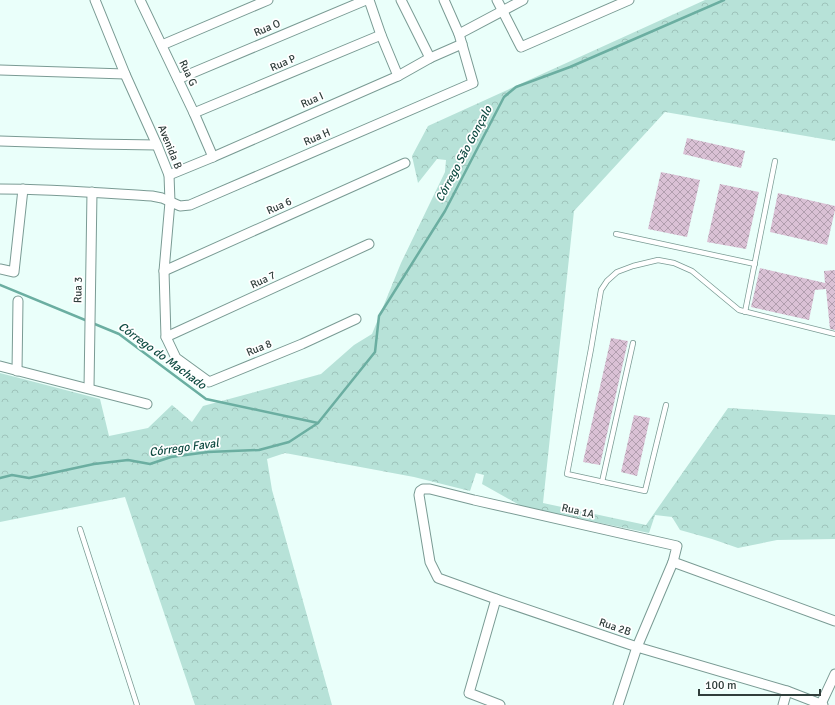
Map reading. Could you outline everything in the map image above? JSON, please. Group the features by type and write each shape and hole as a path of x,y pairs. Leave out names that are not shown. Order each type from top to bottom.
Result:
{"street":[{"name":"Avenida B","path":"96,0 125,74 169,175 170,202 164,270 166,337 176,358"},
{"name":"Rua G","path":"140,0 194,113 213,157"},
{"path":"162,45 268,0"},
{"name":"Rua O","path":"178,79 366,0"},
{"path":"369,0 381,35 398,76"},
{"path":"401,0 430,58"},
{"path":"444,0 462,44"},
{"path":"497,0 521,47 629,0"},
{"path":"458,34 523,0"},
{"name":"Rua P","path":"194,113 381,35"},
{"name":"Rua I","path":"169,175 398,76 430,58 462,44"},
{"name":"Rua H","path":"0,190 23,189 152,196 180,206 190,205 473,83 462,44"},
{"path":"0,70 125,74"},
{"path":"0,142 157,145"},
{"name":"Rua 6","path":"164,270 404,163"},
{"path":"0,269 14,272 23,189"},
{"name":"Rua 3","path":"89,388 92,192"},
{"name":"Rua 7","path":"166,337 370,244"},
{"path":"17,371 18,301"},
{"name":"Rua 8","path":"176,358 210,382 302,344 356,319"},
{"path":"0,366 147,404"},
{"name":"Rua 1A","path":"438,578 430,562 419,495 420,491 424,489 430,489 677,546 672,562"},
{"path":"618,705 636,647 672,562 835,621"},
{"name":"Rua 2B","path":"438,578 636,647 787,691 822,705"},
{"path":"496,599 468,693 500,705"},
{"path":"822,705 835,674"},
{"path":"783,705 787,691"}],"lane":[{"path":"745,312 774,160"},
{"path":"616,234 755,264"},
{"path":"666,405 645,491 567,474 601,290 607,281 617,272 633,266 658,260 674,263 692,271 739,310 835,334"},
{"path":"602,482 633,343"},
{"path":"80,529 137,705"}],"green space":[{"path":"705,0 835,0 835,141 665,112 574,211 543,503 646,525 728,408 835,415 835,539 777,540 738,548 680,530 672,517 655,515 649,533 523,507 482,484 484,475 476,473 470,491 414,477 285,453 267,459 272,490 332,705 195,705 125,497 0,522 0,373 100,399 109,436 148,428 172,405 192,422 203,406 321,374 354,345 372,334 401,263 445,172 446,160 437,159 418,183 412,156 428,126"}],"building":[{"path":"687,138 745,151 741,168 683,154"},
{"path":"661,172 700,180 687,237 648,229"},
{"path":"720,184 759,192 746,249 707,242"},
{"path":"778,193 835,206 827,245 770,232"},
{"path":"760,268 825,283 824,271 835,270 835,330 830,329 826,289 815,290 809,320 751,307"},
{"path":"611,338 628,341 600,465 583,462"},
{"path":"634,415 650,418 637,476 621,472"}],"waterway":[{"name":"Córrego São Gonçalo","path":"0,478 12,475 29,478 94,464 128,460 150,464 171,457 208,452 259,450 289,442 318,423 375,352 379,316 445,211 504,97 516,87 570,67 724,0"},
{"name":"Córrego do Machado","path":"0,285 119,334 206,399 318,423"}],"water label":[{"name":"Córrego Faval","path":"184,448"}]}
